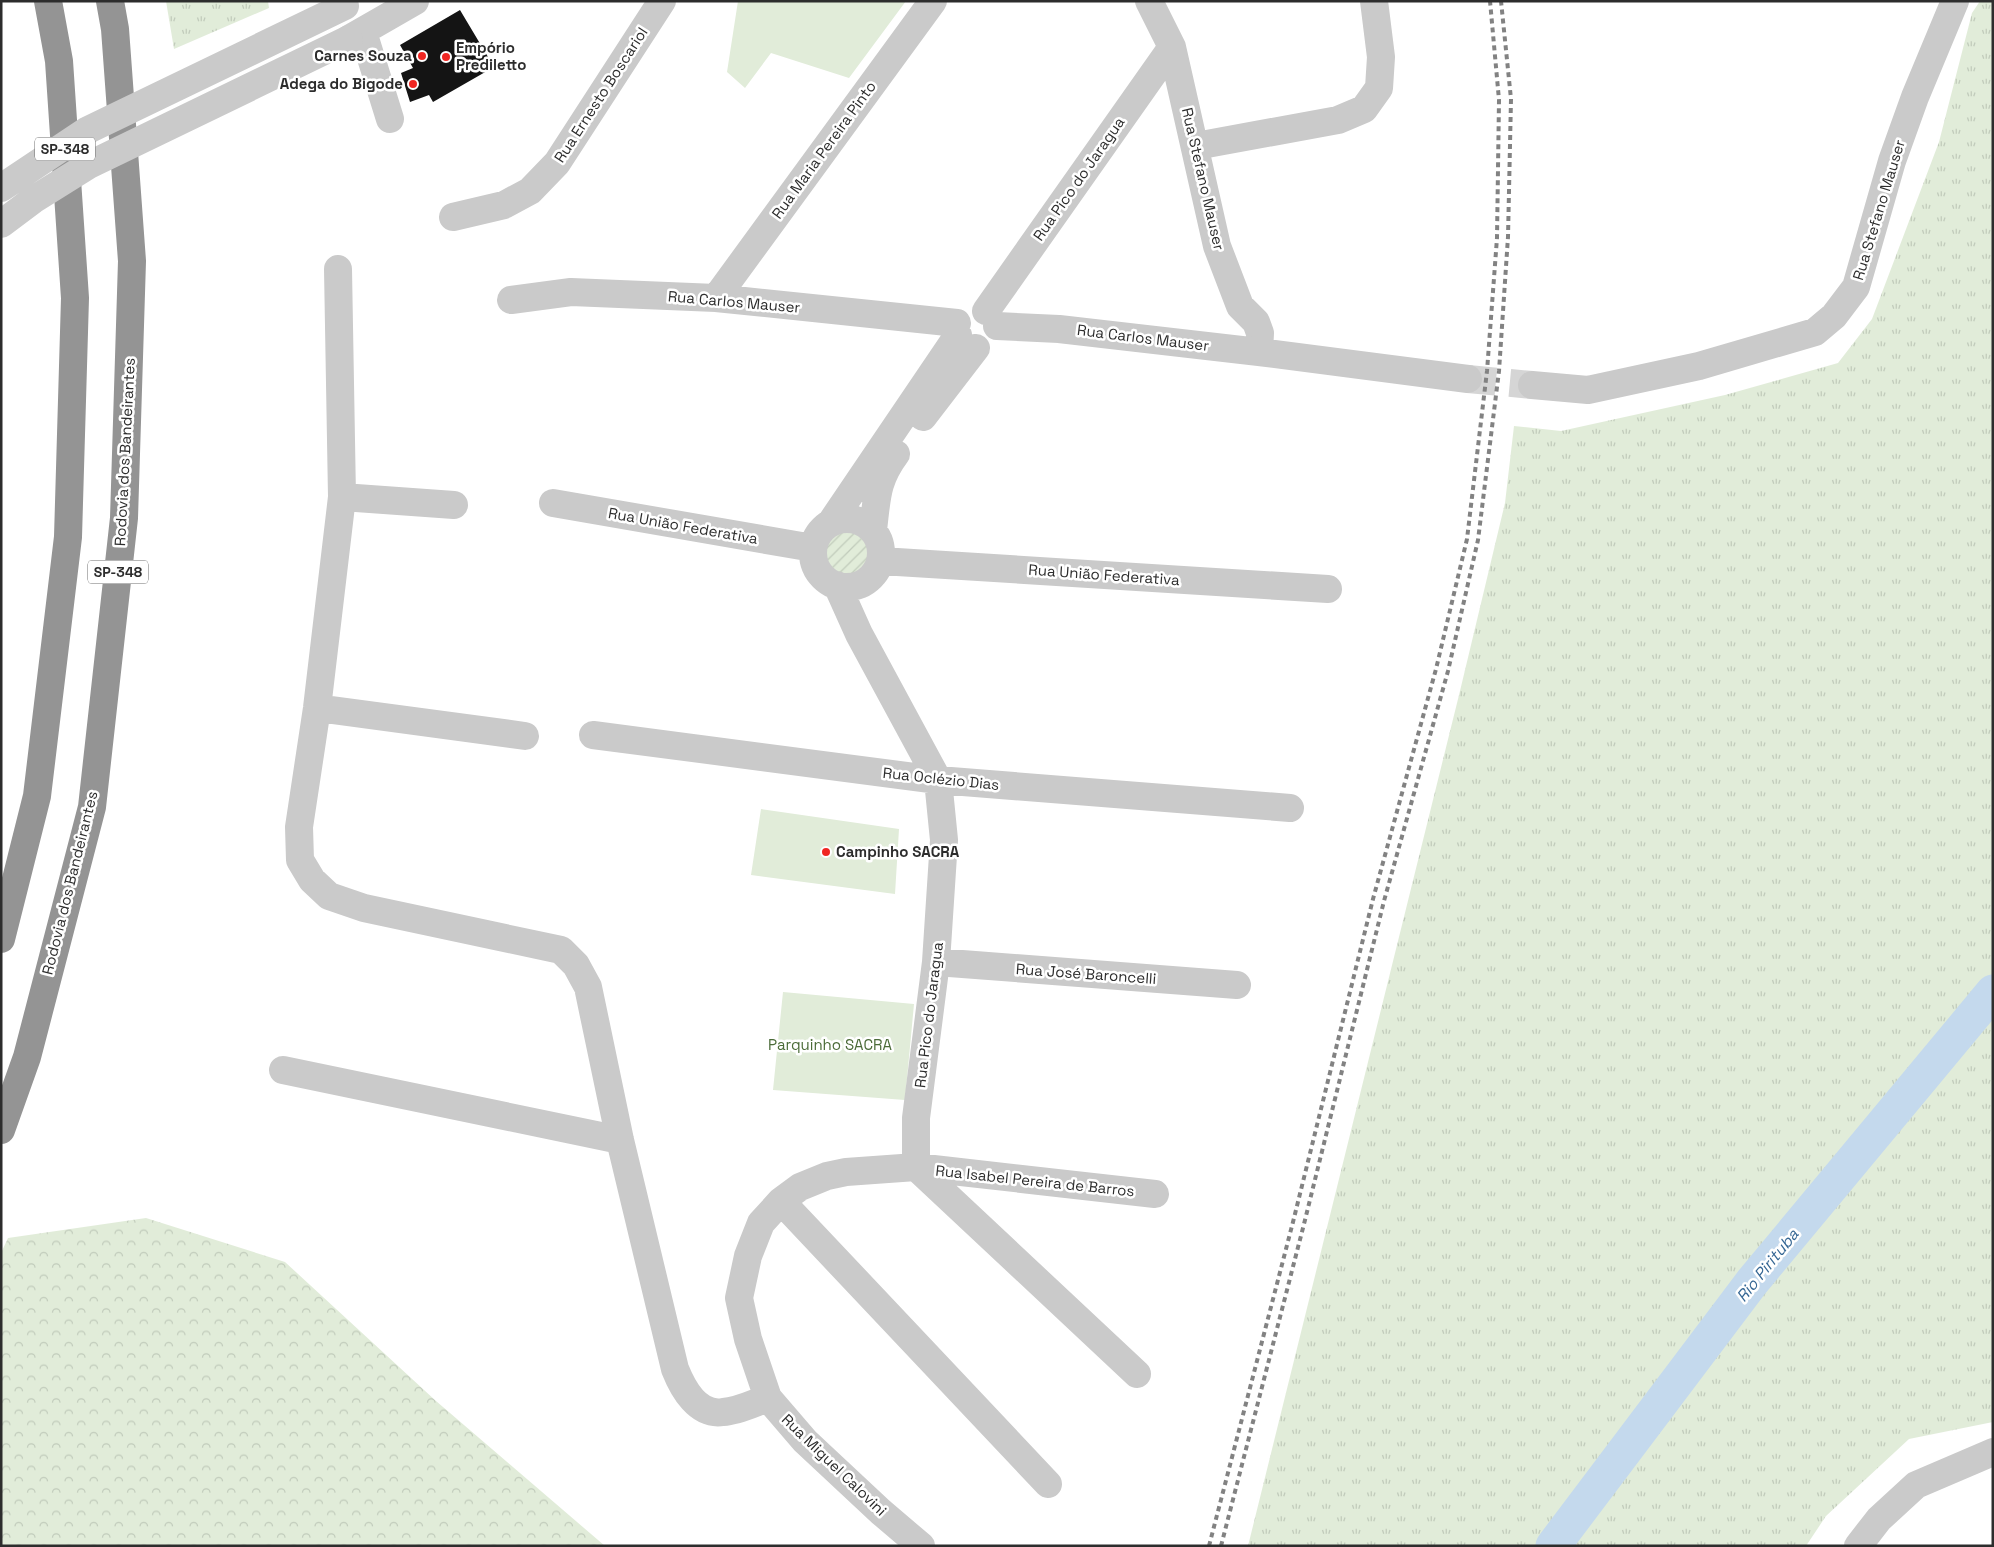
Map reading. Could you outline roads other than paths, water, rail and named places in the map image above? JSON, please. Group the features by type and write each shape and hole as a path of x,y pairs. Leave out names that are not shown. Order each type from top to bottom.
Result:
{"highway":[{"name":"SP-348","path":"1,939 37,796 68,537 75,298 59,61 48,1"},
{"name":"Rodovia dos Bandeirantes","path":"1,1130 27,1057 92,807 124,518 132,261 115,29 110,1"}],"street":[{"path":"1,224 33,200 89,165 356,36 415,1"},
{"name":"Rua Ernesto Boscariol","path":"453,217 504,205 530,191 557,163 662,1"},
{"name":"Rua Maria Pereira Pinto","path":"716,298 933,1"},
{"name":"Rua Stefano Mauser","path":"1148,1 1172,47 1196,146 1217,246 1240,306 1256,322 1260,333 1259,352"},
{"path":"1196,146 1338,120 1364,109 1379,88 1381,57 1374,1"},
{"name":"Rua Stefano Mauser","path":"1532,385 1588,390 1699,366 1815,332 1834,316 1856,287 1895,152 1915,97 1955,1"},
{"path":"1,188 88,130 350,4"},
{"path":"356,36 390,119"},
{"name":"Rua Pico do Jaragua","path":"963,335 988,344 992,340 991,318 1172,47"},
{"path":"338,269 342,498 317,708 299,827 300,860 312,880 329,896 364,908 561,950 576,965 588,987 620,1140 675,1369 683,1390 702,1408 722,1413 768,1398"},
{"name":"Rua Carlos Mauser","path":"511,300 571,292 716,298 963,335 961,315 971,309 991,318 1059,329 1259,352"},
{"path":"963,335 882,475 873,530 882,550 881,560 876,571 869,579 859,585 837,585 826,580 818,571 814,560 813,548 820,533 832,522 963,335"},
{"path":"1259,352 1468,379"},
{"path":"342,498 454,506"},
{"name":"Rua União Federativa","path":"553,503 813,548"},
{"path":"832,522 843,518 855,519 873,530"},
{"name":"Rua União Federativa","path":"881,560 1328,589"},
{"name":"Rua Pico do Jaragua","path":"837,585 859,634 938,780 944,840 936,962 916,1118 916,1167"},
{"path":"317,708 524,736"},
{"name":"Rua Oclézio Dias","path":"593,735 938,780 1290,808"},
{"name":"Rua José Baroncelli","path":"936,962 1237,985"},
{"path":"283,1070 620,1140"},
{"path":"916,1167 1137,1374"},
{"name":"Rua Isabel Pereira de Barros","path":"916,1167 1155,1194"},
{"name":"Rua Miguel Calovini","path":"916,1167 846,1172 827,1176 800,1187 781,1201 761,1223 748,1256 739,1298 748,1339 768,1398 805,1441 881,1512 921,1546"},
{"path":"781,1201 1048,1484"},
{"path":"1858,1546 1879,1519 1916,1485 1993,1452"}],"waterway":[{"name":"Rio Pirituba","path":"1553,1546 1752,1282 1993,992"}],"tunnel":[{"path":"1468,379 1532,385"}],"railway":[{"path":"1209,1546 1293,1222 1373,899 1436,669 1467,539 1487,371 1497,238 1499,100 1490,1"},
{"path":"1221,1546 1304,1224 1384,901 1448,671 1478,540 1499,371 1508,237 1511,99 1501,1"}],"place":[{"name":"Carnes Souza","path":"422,56"},
{"name":"Empório Prediletto","path":"446,57"},
{"name":"Adega do Bigode","path":"413,84"},
{"name":"Campinho SACRA","path":"826,852"}],"park label":[{"name":"Parquinho SACRA","path":"830,1045"}]}
